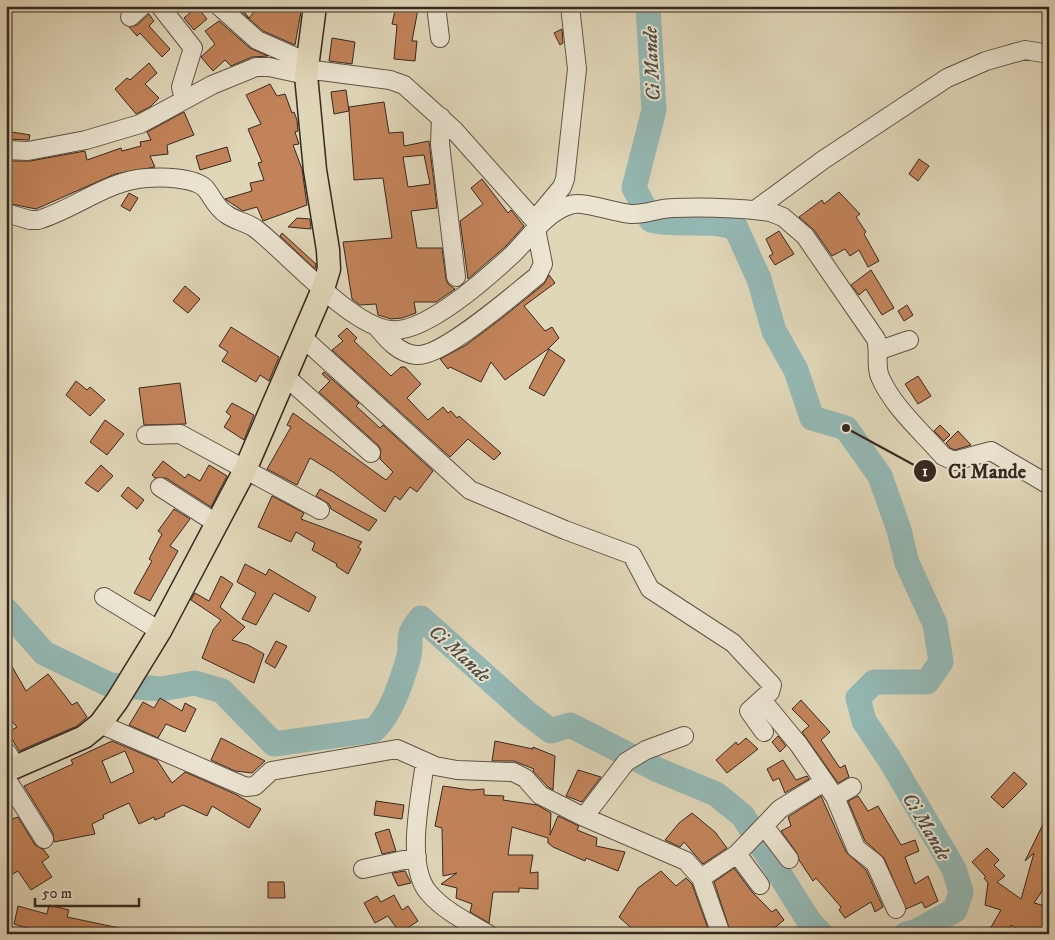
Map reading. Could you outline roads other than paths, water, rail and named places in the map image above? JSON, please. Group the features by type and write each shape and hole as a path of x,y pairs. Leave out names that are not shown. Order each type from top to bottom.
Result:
{"main road":[{"path":"9,767 84,736 100,724 117,702 160,631 245,470 323,289 329,269 328,250 315,170 307,69 315,6"}],"street":[{"path":"160,6 193,48 181,86 184,99"},
{"path":"219,6 257,40 307,69"},
{"path":"436,6 440,38"},
{"path":"6,212 30,220 38,220 128,180 149,178 192,182 205,188 222,211 255,228 323,289 360,317 376,326 392,344 404,352 417,355 429,354 448,345 537,276 543,264 536,226 538,213 562,187 565,179 578,69 570,6"},
{"path":"755,210 823,160 947,78 986,61 1025,50 1049,54"},
{"path":"6,150 28,151 86,140 140,124 184,99 256,68 307,69 390,80 404,85 441,117 536,226"},
{"path":"441,117 440,144 456,277"},
{"path":"376,326 399,330 414,326 435,315 458,300 513,254 536,226 547,217 576,203 615,213 635,214 660,209 755,210 783,217 805,236 876,339 880,350 878,367 885,386 897,403 944,456 954,461 979,452 995,452 1049,485"},
{"path":"302,337 470,490 565,530 632,554 650,589 733,643 772,685 770,692 749,711 764,732"},
{"path":"880,350 909,340"},
{"path":"285,376 371,453"},
{"path":"146,435 180,434 320,510"},
{"path":"160,487 216,523"},
{"path":"104,597 160,631"},
{"path":"762,700 799,745 834,797 856,848 876,863 896,909"},
{"path":"100,724 246,787 255,786 267,773 286,767 397,749 425,762 457,770 513,772 525,778 540,795 584,817 686,861 701,878 721,934"},
{"path":"584,817 626,762 646,750 684,736"},
{"path":"425,762 417,826 417,857 420,875 427,891 452,913 488,934"},
{"path":"9,767 44,839"},
{"path":"701,878 741,850 780,809 824,782"},
{"path":"834,797 852,787"},
{"path":"762,828 789,859"},
{"path":"741,850 760,885"},
{"path":"362,869 417,857"}],"waterway":[{"name":"Ci Mande","path":"648,6 654,110 634,188 651,220 672,223 715,224 736,228 759,279 774,331 796,370 812,418 846,428 880,476 899,530 907,563 935,624 941,662 927,682 874,682 858,698 864,721 890,760 954,869 961,892 955,910 917,931 906,934"},
{"name":"Ci Mande","path":"6,610 44,653 110,685 161,689 195,683 222,691 274,744 374,730 386,716 395,698 410,653 412,630 421,618 527,713 551,731 570,725 658,770 716,794 743,816 809,921 821,934"}],"place":[{"name":"Ci Mande","path":"846,428"}]}
